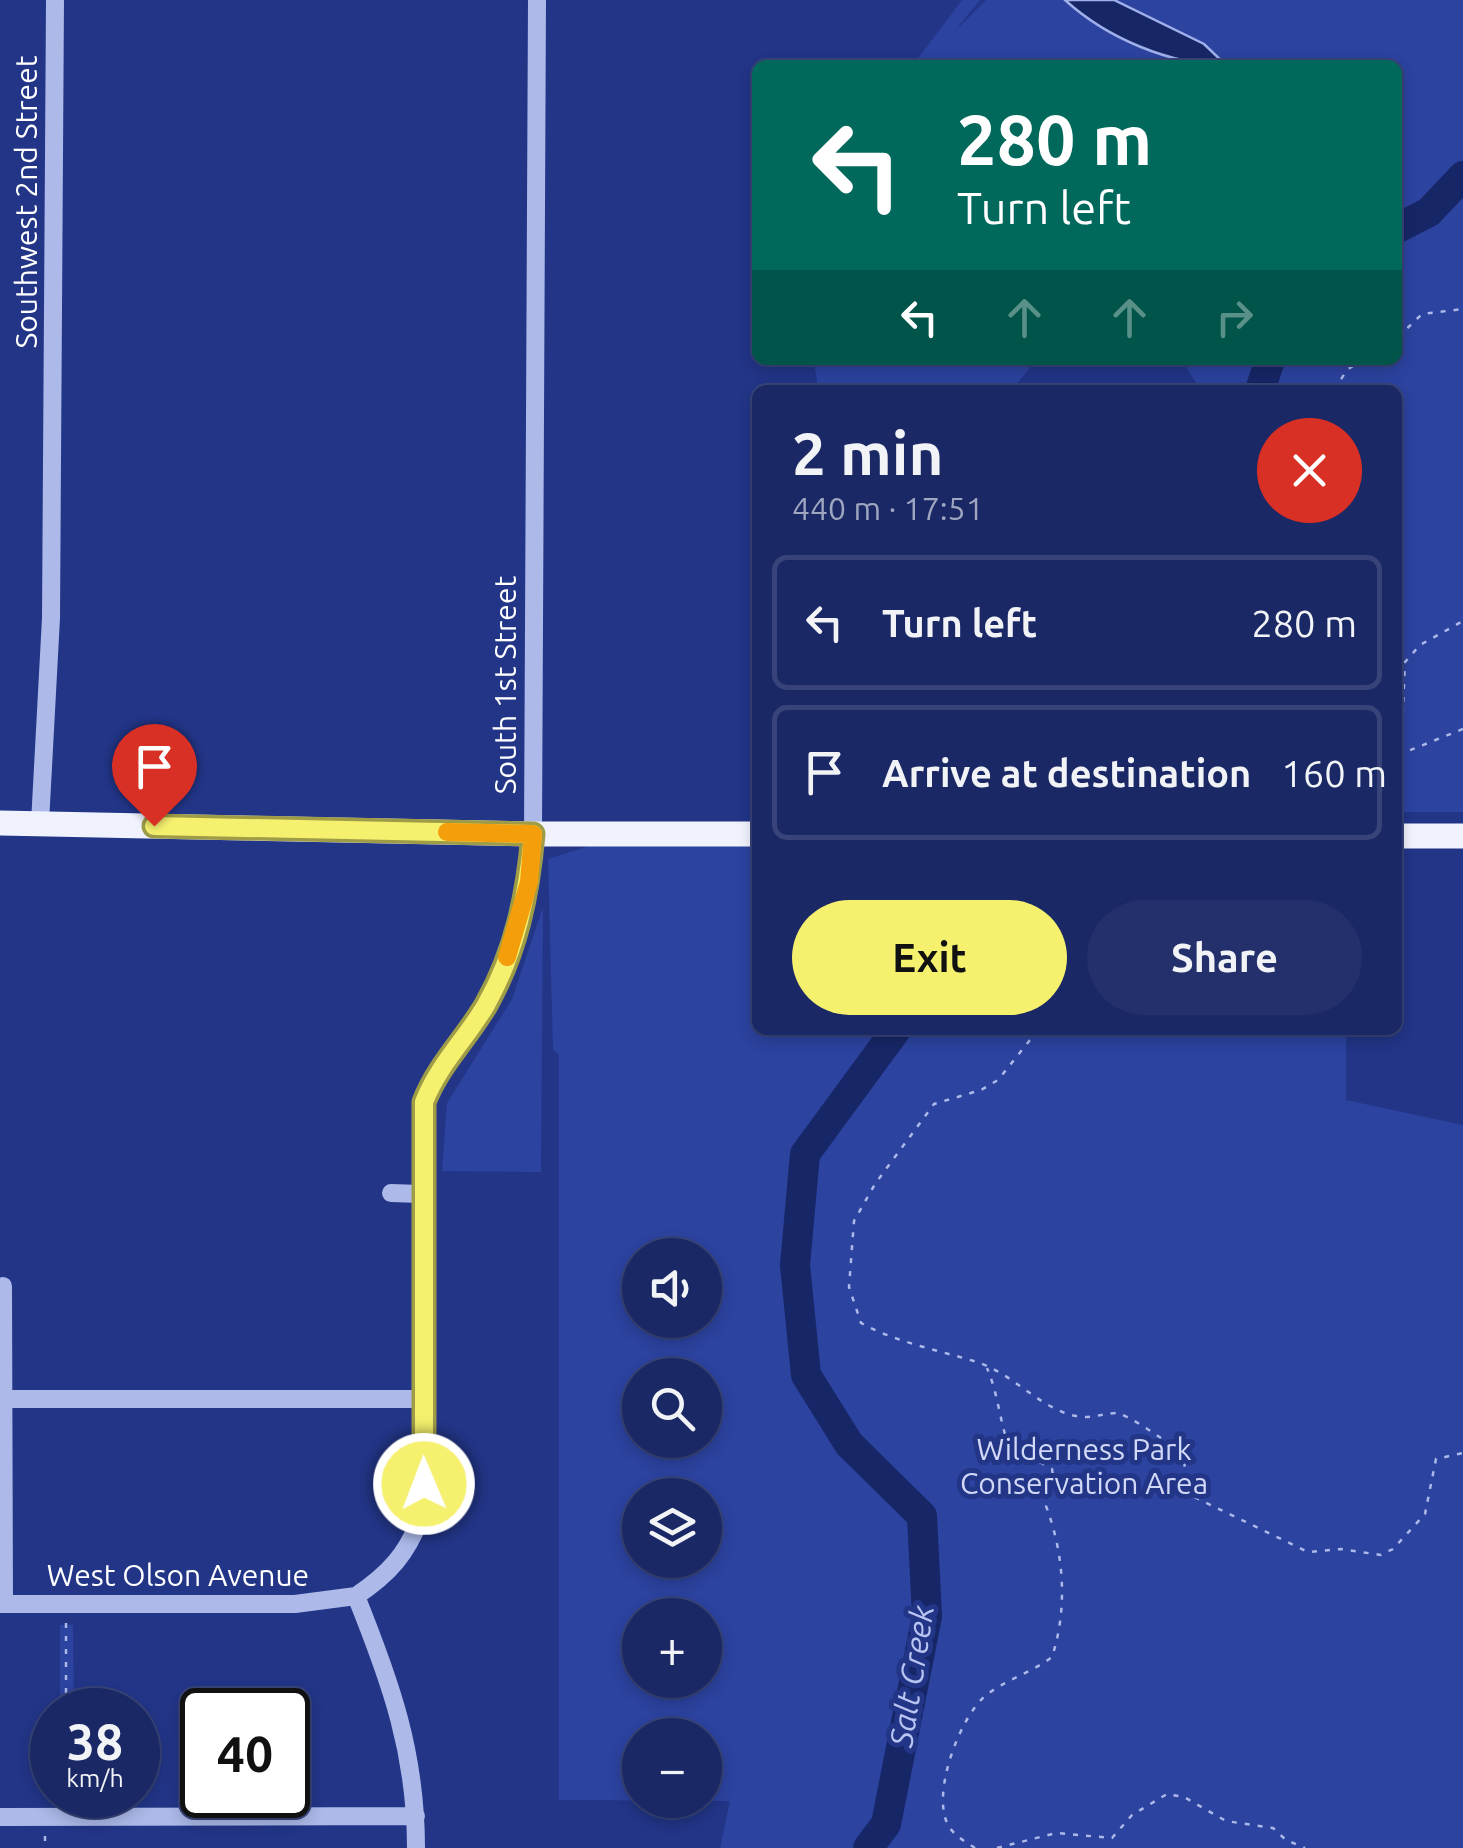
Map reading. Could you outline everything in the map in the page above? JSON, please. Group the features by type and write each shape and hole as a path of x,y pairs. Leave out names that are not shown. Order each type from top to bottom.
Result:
{"main road":[{"path":"0,822 533,834 752,834"},
{"path":"1402,836 1463,836"}],"street":[{"name":"Southwest 2nd Street","path":"40,823 51,618 55,0"},
{"name":"South 1st Street","path":"356,1596 396,1566 412,1542 421,1516 424,1102 446,1057 485,1006 504,966 529,882 533,834 537,0"},
{"path":"391,1193 421,1194"},
{"path":"2,1604 3,1286"},
{"path":"2,1399 423,1399"},
{"path":"356,1596 403,1722 416,1816 416,1848"},
{"name":"West Olson Avenue","path":"2,1604 295,1604 356,1596"},
{"path":"0,1818 416,1816"}],"path":[{"path":"1402,333 1422,314 1463,310"},
{"path":"1337,385 1354,365"},
{"path":"1402,699 1404,662 1420,645 1463,621"},
{"path":"1402,754 1463,729"},
{"path":"1034,1035 998,1080 981,1090 934,1104 916,1122 854,1222 849,1286 861,1324 888,1338 986,1366 1068,1414 1093,1419 1120,1412 1136,1418 1154,1436 1178,1450 1184,1460 1182,1482 1190,1495 1308,1552 1341,1549 1381,1554 1392,1549 1426,1514 1436,1459 1463,1453"},
{"path":"975,1848 948,1826 944,1811 944,1784 954,1747 982,1699 1052,1657 1058,1639 1062,1570 1057,1534 1046,1506 1054,1484 1052,1469 1008,1444 999,1416 1000,1398 986,1366"},
{"path":"66,1622 66,1688"},
{"path":"997,1848 1056,1833 1112,1838 1132,1815 1167,1794 1184,1797 1226,1820 1272,1828 1286,1840 1305,1848"},
{"path":"45,1834 45,1848"}],"green space":[{"path":"962,0 980,0 955,31 986,0 1463,0 1463,812 1402,812 1402,385 1198,385 1184,365 1402,365 1402,60 917,60"},
{"path":"815,365 1032,365 1016,385 817,385"},
{"name":"Wilderness Park Conservation Area","path":"595,844 752,846 752,1035 1346,1035 1346,1100 1463,1125 1463,1848 720,1848 730,1801 722,1801 722,1718 622,1718 622,1800 559,1800 559,1055 553,1049 548,859"},
{"path":"543,907 541,1172 442,1171 447,1103 512,999"},
{"path":"60,1625 73,1625 74,1688 60,1688"}],"shaded area":[{"path":"1065,0 1114,0 1204,44 1221,60 1183,60 1140,47"}],"waterway":[{"path":"1402,226 1429,212 1463,176"},
{"name":"Salt Creek","path":"1262,385 1268,365"},
{"name":"Salt Creek","path":"868,1848 886,1824 927,1616 922,1516 849,1444 806,1375 795,1265 805,1154 892,1035"}],"slow traffic":[{"path":"447,832 533,834 529,882 507,957"}],"route":[{"path":"154,826 533,834 529,882 504,966 485,1006 446,1057 424,1102 424,1484"}]}
